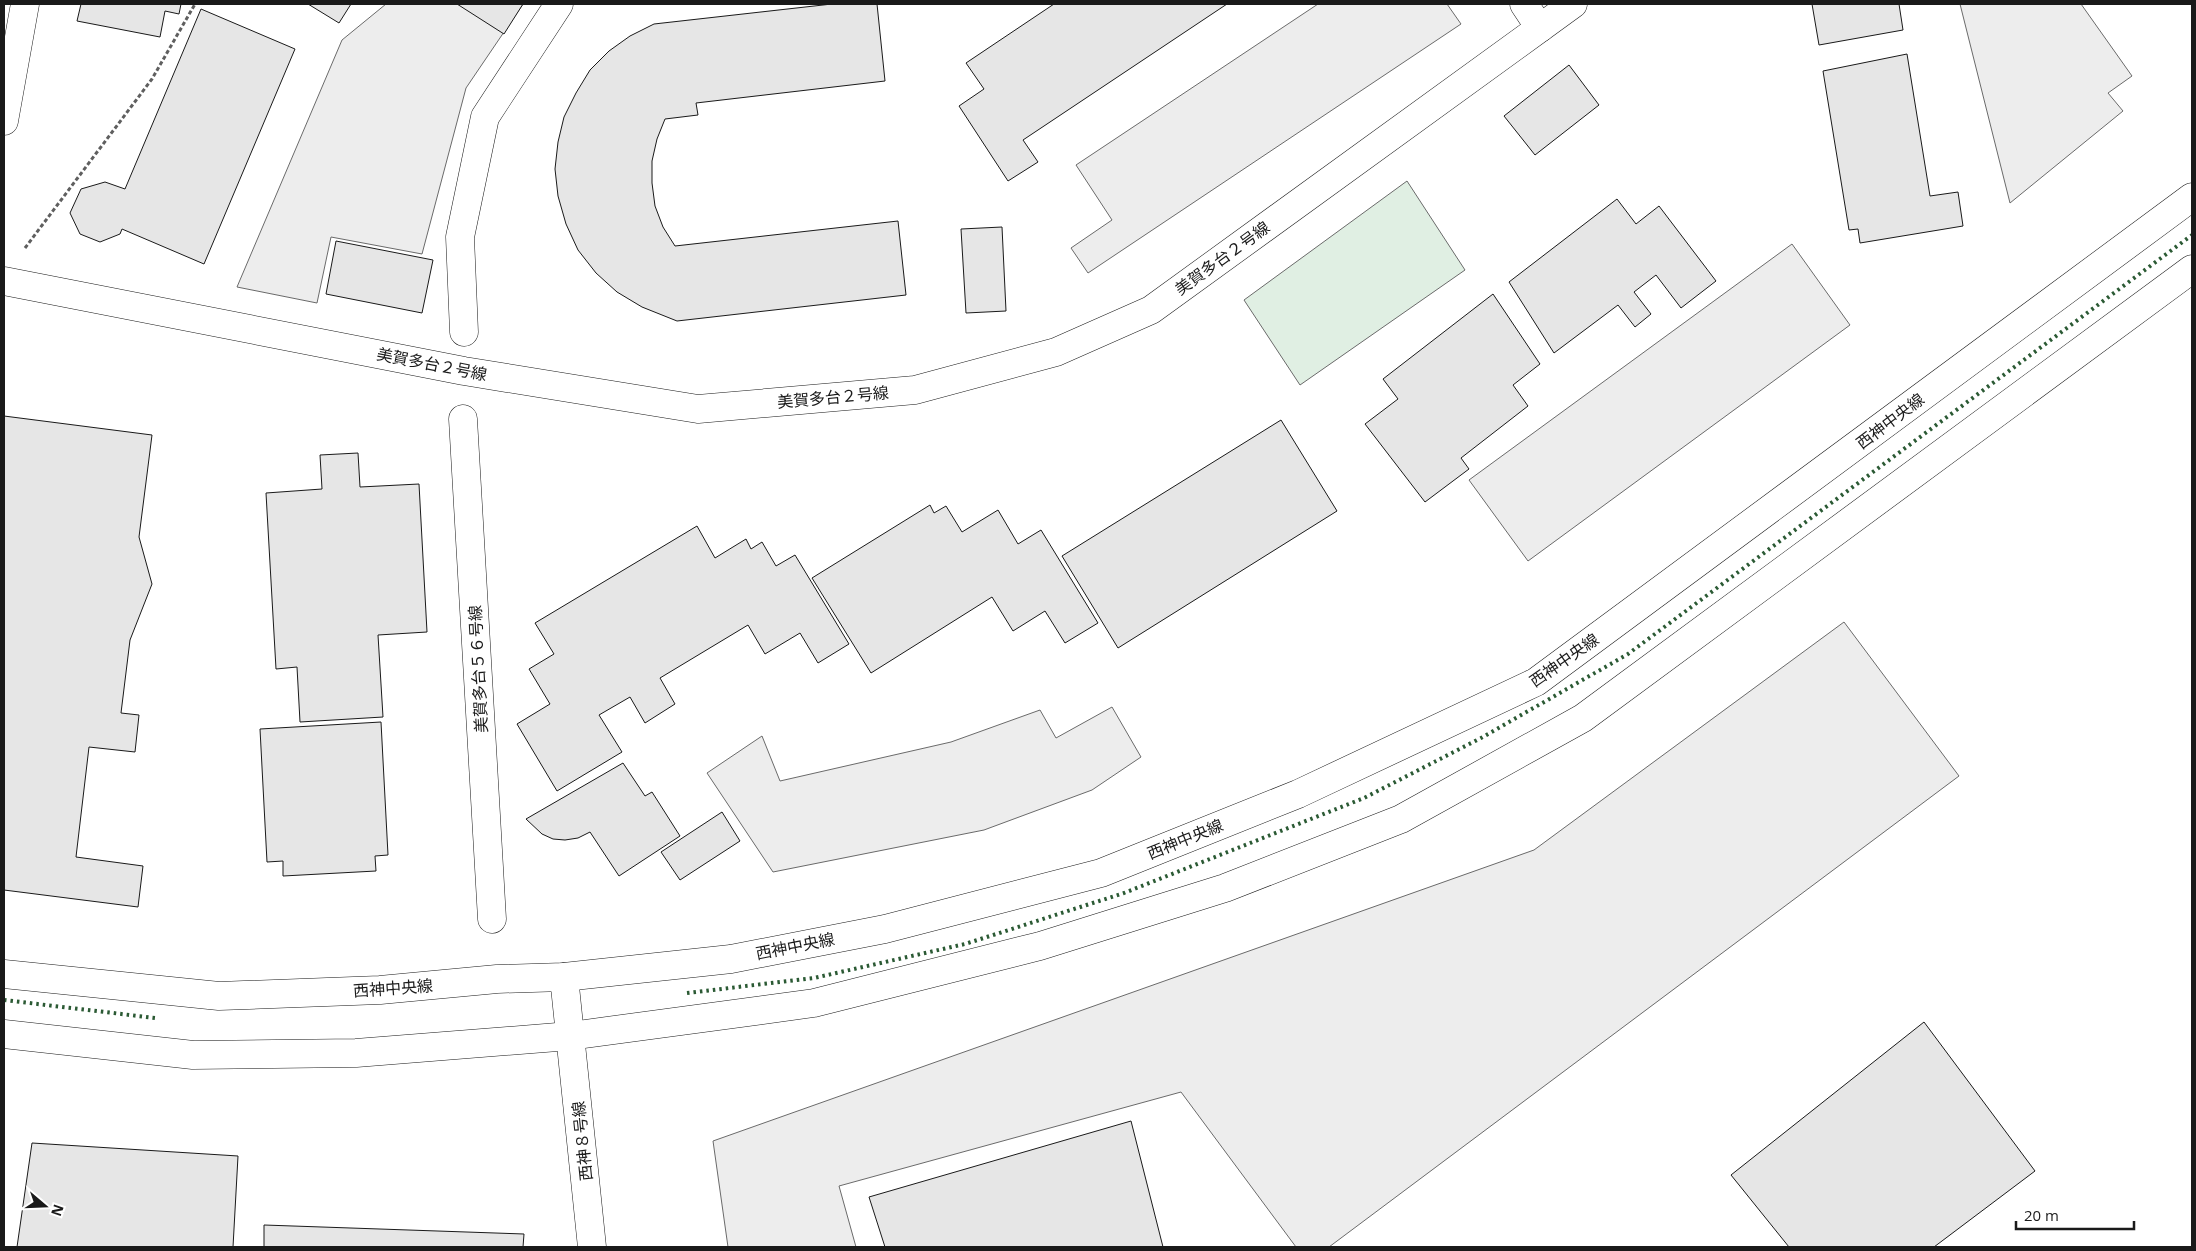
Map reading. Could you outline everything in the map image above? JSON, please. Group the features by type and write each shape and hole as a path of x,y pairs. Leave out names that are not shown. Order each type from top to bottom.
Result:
{"street":[{"path":"4,121 25,4"},
{"path":"464,332 460,237 485,117 559,4"},
{"path":"1524,4 1540,28"},
{"name":"美賀多台２号線","path":"4,282 464,371 698,409 915,390 1056,352 1151,310 1573,4"},
{"name":"西神中央線","path":"4,974 219,996 380,990 497,979 564,976 740,957 885,929 1101,873 1298,794 1536,682 2192,197"},
{"path":"4,1034 192,1055 356,1053 570,1036 814,1003 1040,946 1225,888 1400,819 1583,718 2192,269"},
{"name":"美賀多台５６号線","path":"463,419 492,919"},
{"name":"西神８号線","path":"564,976 592,1247"}],"path":[{"path":"25,248 152,79 195,4"}],"green space":[{"path":"1407,181 1465,270 1300,385 1244,300"}],"shaded area":[{"path":"386,4 523,4 466,88 422,254 331,237 317,303 237,287 342,40"},
{"path":"1318,4 1447,4 1461,24 1088,273 1071,248 1112,220 1076,165"},
{"path":"1960,4 2081,4 2132,76 2108,93 2123,111 2010,203"},
{"path":"1792,244 1850,325 1528,561 1469,480"},
{"path":"1844,622 1959,776 1329,1247 1296,1247 1181,1092 839,1186 856,1247 728,1247 713,1141 1534,850"},
{"path":"1112,707 1141,757 1092,790 984,830 773,872 707,773 762,736 780,781 951,742 1040,710 1056,738"}],"building":[{"path":"81,4 181,4 179,14 165,11 160,37 77,21"},
{"path":"308,4 351,4 339,23"},
{"path":"457,4 523,4 504,34"},
{"path":"832,4 877,4 885,81 696,103 698,115 665,119 657,139 652,161 655,206 663,227 675,246 898,221 906,295 677,321 642,307 617,292 596,273 578,250 566,224 558,196 555,169 558,142 564,117 590,70 609,51 630,36 654,24"},
{"path":"1054,4 1227,4 1023,140 1038,162 1008,181 959,106 984,89 966,63"},
{"path":"1812,4 1899,4 1903,30 1819,45"},
{"path":"201,9 295,49 204,264 122,229 120,234 100,242 80,234 70,213 81,189 105,182 125,189"},
{"path":"1907,54 1930,196 1958,192 1963,226 1860,243 1858,229 1849,230 1823,71"},
{"path":"1569,65 1599,105 1535,155 1504,116"},
{"path":"1617,199 1636,224 1659,206 1716,281 1681,308 1656,275 1634,292 1651,314 1635,327 1618,305 1554,353 1509,282"},
{"path":"1002,227 1006,311 966,313 961,229"},
{"path":"336,241 433,260 422,313 326,294"},
{"path":"1493,294 1540,364 1513,385 1528,406 1461,458 1469,469 1425,502 1365,424 1398,399 1383,379"},
{"path":"4,416 152,435 139,537 152,584 130,640 121,713 139,715 135,752 89,747 76,857 143,866 138,907 4,890"},
{"path":"1281,420 1337,511 1118,648 1062,556"},
{"path":"358,453 360,487 419,484 427,632 378,635 383,717 300,722 297,667 276,669 266,493 322,489 320,455"},
{"path":"930,505 934,513 946,506 962,532 998,510 1018,544 1041,530 1098,623 1065,643 1045,611 1013,631 992,597 871,673 812,578"},
{"path":"697,526 715,558 746,539 751,549 762,542 776,566 795,555 849,644 818,663 800,633 765,654 748,625 660,678 675,704 645,723 630,697 599,715 622,752 557,791 517,724 550,704 529,669 554,654 535,623"},
{"path":"381,722 388,855 375,856 376,871 283,876 283,861 267,862 260,729"},
{"path":"623,763 645,796 652,792 680,836 619,876 590,832 578,838 553,839 542,834 526,819"},
{"path":"722,812 740,841 680,880 661,852"},
{"path":"1924,1022 2035,1171 1934,1247 1789,1247 1731,1175"},
{"path":"1131,1121 1163,1247 885,1247 869,1197"},
{"path":"32,1143 238,1156 233,1247 17,1247"},
{"path":"264,1225 524,1234 523,1247 264,1247"}],"hedge":[{"path":"687,993 814,978 965,944 1124,893 1364,798 1481,738 1628,654 2192,235"},
{"path":"4,1000 155,1018"}]}
